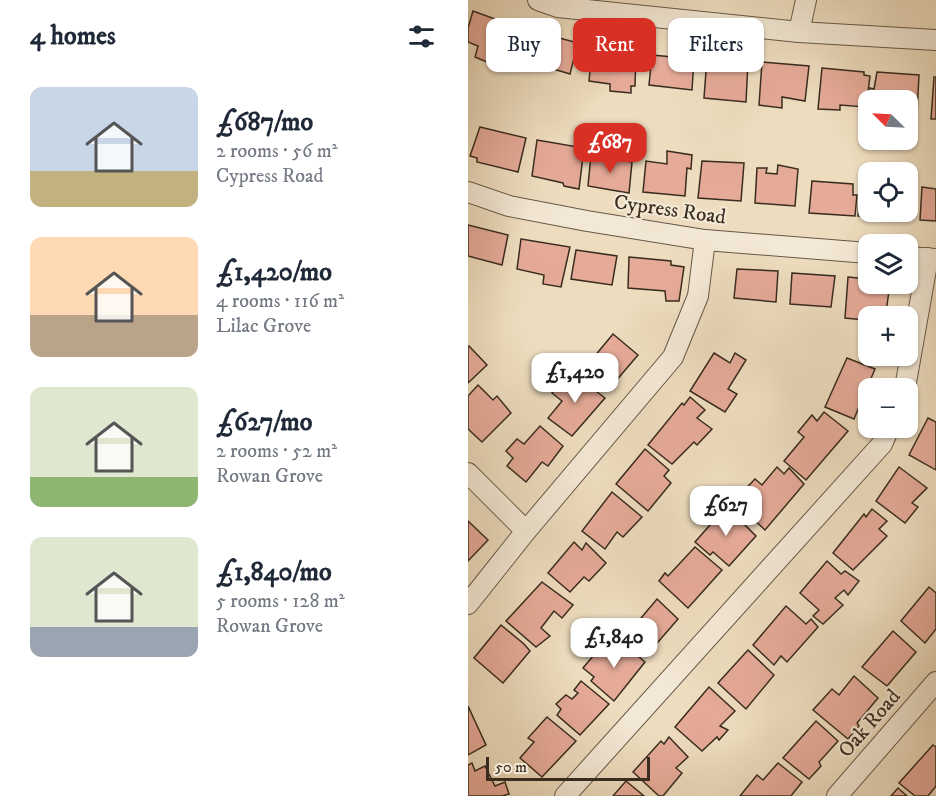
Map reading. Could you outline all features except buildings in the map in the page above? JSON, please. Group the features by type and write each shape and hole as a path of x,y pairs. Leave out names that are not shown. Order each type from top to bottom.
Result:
{"street":[{"path":"538,0 558,7 799,32 936,40"},
{"path":"799,32 806,0"},
{"name":"Cypress Road","path":"468,192 509,206 705,240 858,253"},
{"path":"468,604 526,531 674,357 698,296 705,240"},
{"path":"907,378 932,258"},
{"path":"565,796 882,444 885,438"},
{"path":"468,473 526,531"},
{"name":"Oak Road","path":"837,796 936,682"}]}
